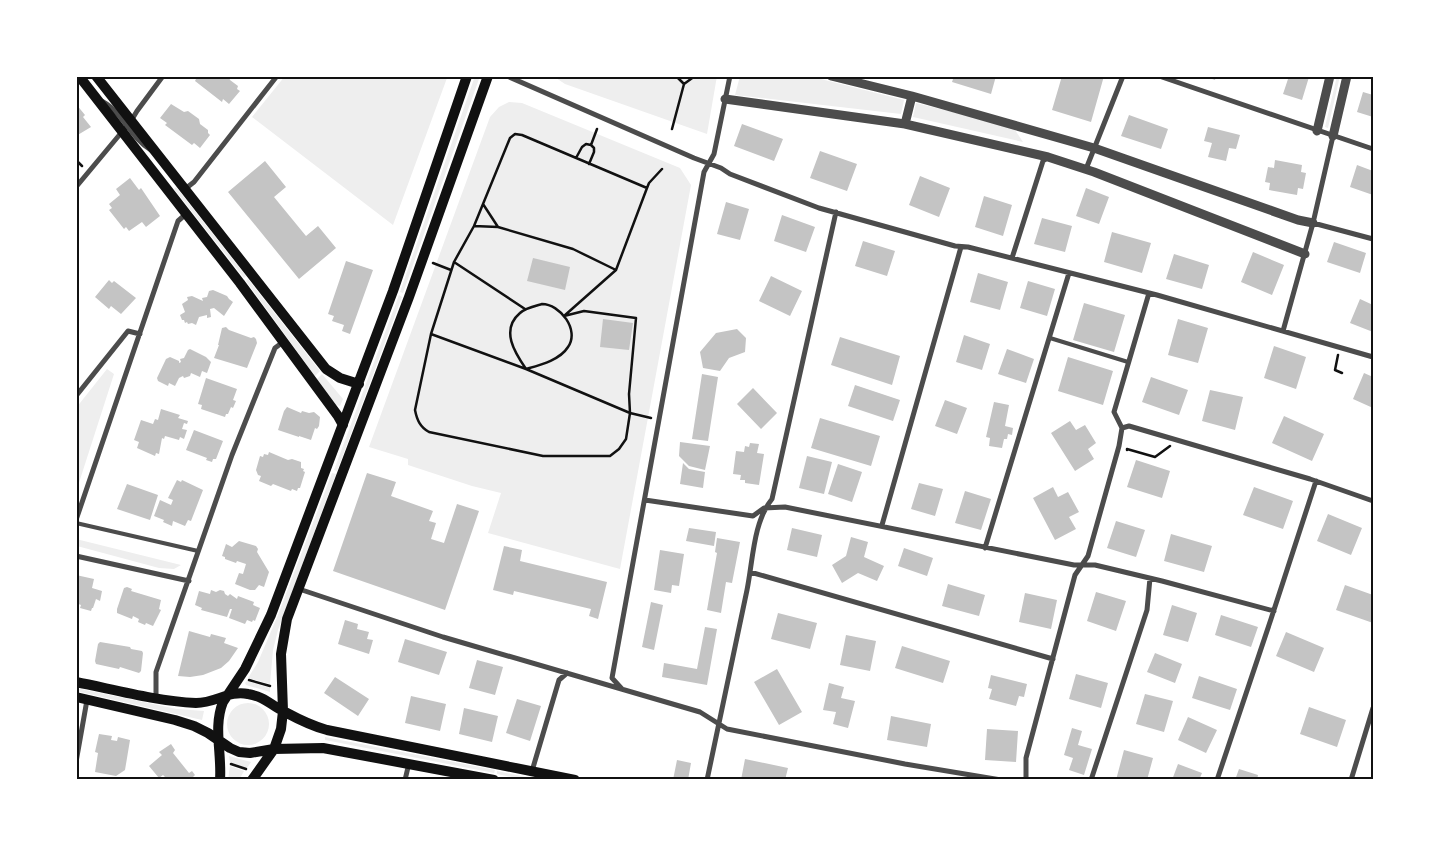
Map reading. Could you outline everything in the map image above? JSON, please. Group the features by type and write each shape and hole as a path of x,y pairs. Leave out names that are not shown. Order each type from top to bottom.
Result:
{"main road":[{"path":"79,76 96,99 158,154 326,369 340,378 359,384"},
{"path":"96,76 126,127 186,214 343,425"},
{"path":"252,780 274,749 282,730 281,654 287,619 409,297 488,76"},
{"path":"220,780 221,761 218,740 218,718 222,702 245,669 271,616 359,384 467,77"},
{"path":"76,682 156,698 207,702 240,693 257,696 314,726 342,734 575,780"},
{"path":"82,698 194,726 239,752 250,753 274,749 323,748 494,780"}],"street":[{"path":"76,187 126,127 163,76"},
{"path":"185,189 194,182 277,76"},
{"path":"507,76 709,163 730,174 820,208 961,247 968,247 1149,293 1373,357"},
{"path":"622,689 612,678 704,172 714,154 730,76"},
{"path":"831,76 912,96 1094,148 1298,220 1313,222 1373,239"},
{"path":"1086,169 1122,76"},
{"path":"1159,76 1317,131 1373,148"},
{"path":"1317,131 1330,76"},
{"path":"1283,332 1313,222 1346,76"},
{"path":"905,124 912,96"},
{"path":"725,99 905,124 1048,157 1086,169 1305,254"},
{"path":"1012,258 1043,162 1048,157"},
{"path":"645,500 754,516 772,499 836,212"},
{"path":"76,522 178,221 186,214"},
{"path":"882,525 961,247"},
{"path":"985,548 1069,273"},
{"path":"1026,780 1026,758 1075,575 1088,556 1119,446 1122,428 1114,412 1149,293"},
{"path":"76,396 128,331 140,334"},
{"path":"156,698 156,672 198,552 258,389 275,348 283,342"},
{"path":"1122,428 1129,426 1316,481 1373,501"},
{"path":"1217,780 1316,481"},
{"path":"764,508 785,507 1074,565 1094,565 1274,611"},
{"path":"707,780 759,523 764,508"},
{"path":"76,556 189,581"},
{"path":"750,572 1053,659"},
{"path":"1091,780 1146,610 1150,578"},
{"path":"299,589 443,637 700,712 727,729 905,764 1001,780"},
{"path":"532,771 559,680 567,673"},
{"path":"76,762 82,698"},
{"path":"1351,780 1373,708"},
{"path":"405,780 408,763"}],"lane":[{"path":"1050,338 1128,362"},
{"path":"76,522 198,552"}],"path":[{"path":"676,76 684,84"},
{"path":"672,129 684,84 695,76"},
{"path":"591,145 597,129"},
{"path":"564,316 584,311 636,318 629,394 630,413 626,439 619,449 610,456 543,456 429,432 418,423 415,410 431,334 451,270 474,226 510,138 515,134 522,135 647,188"},
{"path":"576,158 582,147 586,144 591,145"},
{"path":"589,164 594,152 594,148 591,145"},
{"path":"76,160 82,166"},
{"path":"564,316 616,270 649,183 662,169"},
{"path":"483,204 498,227"},
{"path":"474,226 498,227 573,249 616,270"},
{"path":"454,262 525,309"},
{"path":"433,263 451,270"},
{"path":"548,304 564,316 570,325 572,336 568,347 555,358 526,369 514,351 509,334 512,322 525,309 548,304"},
{"path":"431,334 526,369 630,413 652,418"},
{"path":"1339,354 1335,370 1342,373"},
{"path":"1124,458 1127,449 1155,457 1170,446 1178,448"},
{"path":"247,680 270,686"},
{"path":"230,764 246,769"}],"shaded area":[{"path":"285,76 446,76 447,78 393,225 252,117"},
{"path":"475,76 480,76 403,293 400,292"},
{"path":"553,76 717,76 707,134 565,84"},
{"path":"740,76 809,76 904,100 901,114 735,95"},
{"path":"1337,76 1340,76 1328,128 1325,127"},
{"path":"509,102 522,103 680,168 691,185 620,569 488,533 501,493 472,486 408,465 408,459 369,447 490,117 499,107"},
{"path":"916,103 1013,127 1023,142 913,117"},
{"path":"176,187 246,276 244,278 174,189"},
{"path":"248,279 320,371 315,376 246,281"},
{"path":"399,295 402,297 337,471 334,470"},
{"path":"107,369 114,374 76,492 76,408"},
{"path":"322,374 343,399 340,406 336,405 317,379"},
{"path":"332,473 336,474 278,630 273,650 270,684 248,678 258,662 278,615"},
{"path":"76,539 181,565 174,569 159,568 77,546"},
{"path":"247,681 270,688 270,692 246,685"},
{"path":"76,688 177,709 204,711 202,720 76,691"},
{"path":"248,703 263,709 269,724 263,739 248,745 233,739 227,724 233,709"},
{"path":"325,737 495,770 494,773 325,740"},
{"path":"229,756 251,762 247,768 230,762"},
{"path":"230,766 244,771 239,780 228,780"},
{"path":"497,771 541,780 526,780 497,774"}],"building":[{"path":"193,76 229,76 230,80 238,86 237,89 240,91 229,104 223,99 222,102 195,81 196,79"},
{"path":"954,76 996,76 991,94 952,82"},
{"path":"1062,76 1104,76 1091,122 1052,110"},
{"path":"1204,76 1216,76 1215,80"},
{"path":"1289,76 1309,77 1302,100 1283,94"},
{"path":"1363,92 1373,95 1373,117 1357,112"},
{"path":"76,104 85,115 83,117 91,127 76,136"},
{"path":"171,104 184,112 188,111 199,119 200,124 208,130 210,135 200,148 194,143 192,145 165,125 167,123 160,118"},
{"path":"1129,115 1168,129 1161,149 1121,136"},
{"path":"742,124 783,139 774,161 734,146"},
{"path":"1208,127 1240,135 1236,149 1229,148 1226,161 1208,157 1212,143 1204,141"},
{"path":"820,151 857,164 847,191 810,178"},
{"path":"1275,160 1302,165 1301,172 1306,173 1303,189 1298,188 1297,195 1269,190 1270,183 1265,182 1268,167 1274,168"},
{"path":"265,161 286,187 274,197 306,236 318,226 336,248 299,279 228,192"},
{"path":"1357,165 1373,171 1373,195 1350,187"},
{"path":"920,176 950,188 939,217 909,205"},
{"path":"130,178 139,190 141,188 160,216 146,227 142,222 129,231 126,227 124,229 109,210 112,208 109,204 120,195 116,189"},
{"path":"1086,188 1109,197 1099,224 1076,216"},
{"path":"984,196 1012,205 1003,236 975,227"},
{"path":"726,202 749,209 740,240 717,234"},
{"path":"782,215 815,227 806,252 774,241"},
{"path":"1042,218 1072,226 1065,252 1034,244"},
{"path":"1112,232 1151,243 1142,273 1104,262"},
{"path":"863,241 895,251 887,276 855,266"},
{"path":"1334,242 1366,253 1360,273 1327,262"},
{"path":"1253,252 1284,265 1272,295 1241,282"},
{"path":"1174,254 1209,265 1202,289 1166,279"},
{"path":"533,258 570,267 565,290 527,281"},
{"path":"346,261 373,270 350,334 342,331 344,325 332,321 334,316 328,314"},
{"path":"978,273 1008,282 1000,310 970,302"},
{"path":"771,276 802,291 790,316 759,301"},
{"path":"109,280 112,283 114,281 136,298 121,314 111,306 109,309 95,297"},
{"path":"1028,281 1055,289 1047,316 1020,308"},
{"path":"213,290 227,296 233,302 224,316 214,308 210,309 211,317 207,318 207,315 199,317 196,325 185,323 180,315 185,312 182,304 188,300 187,297 192,296 203,301 202,298 207,297 209,291"},
{"path":"1360,299 1373,305 1373,332 1350,323"},
{"path":"1084,303 1125,315 1114,352 1073,340"},
{"path":"603,319 633,323 629,350 600,347"},
{"path":"1178,319 1208,328 1198,363 1168,355"},
{"path":"226,327 229,330 256,339 257,343 247,368 214,358 222,328"},
{"path":"737,329 746,338 745,352 729,358 720,371 703,368 700,352 716,333"},
{"path":"964,335 990,344 982,370 956,362"},
{"path":"840,337 900,356 892,385 831,365"},
{"path":"1274,346 1306,357 1296,389 1264,378"},
{"path":"190,349 206,357 211,362 207,373 202,371 200,377 191,373 190,376 184,378 183,376 179,378 175,386 169,383 168,386 158,381 157,378 166,359 170,357 179,361 179,363 181,362 180,359 184,358"},
{"path":"1007,349 1034,359 1026,383 998,374"},
{"path":"1068,357 1113,371 1103,405 1058,391"},
{"path":"1364,373 1373,377 1373,408 1353,399"},
{"path":"702,374 718,377 708,441 692,439"},
{"path":"1151,377 1188,390 1179,415 1142,402"},
{"path":"206,378 237,389 233,400 236,401 233,408 231,407 225,417 201,409 202,405 198,404"},
{"path":"855,385 900,400 893,421 848,406"},
{"path":"753,388 777,413 761,429 737,404"},
{"path":"1210,390 1243,397 1235,430 1202,421"},
{"path":"945,400 967,408 957,434 935,426"},
{"path":"994,402 1009,405 1005,426 1013,428 1012,435 1008,434 1007,439 1004,439 1002,448 989,446 990,438 986,437"},
{"path":"287,407 301,413 302,411 314,412 320,417 319,426 317,429 315,428 311,440 278,430"},
{"path":"161,409 180,415 178,418 188,421 187,424 184,423 182,429 187,430 184,439 180,437 179,440 165,436 164,439 162,438 159,454 156,453 155,456 137,448 139,442 134,440 141,420 153,424 155,419 158,420"},
{"path":"1284,416 1324,434 1312,461 1272,443"},
{"path":"820,418 880,436 871,466 811,448"},
{"path":"1070,421 1076,430 1085,425 1096,443 1088,449 1094,459 1075,471 1051,433"},
{"path":"194,430 223,441 216,459 213,459 212,462 206,460 207,458 186,450"},
{"path":"680,442 710,446 705,470 689,466 679,456"},
{"path":"750,443 759,444 757,453 764,454 759,485 745,483 745,480 740,480 741,475 733,474 736,451 744,452 745,446 749,447"},
{"path":"269,452 288,460 292,459 301,462 301,468 305,472 300,488 297,491 292,489 291,491 273,484 271,486 259,481 261,476 258,475 256,470 260,456 268,455"},
{"path":"807,456 832,462 824,494 799,488"},
{"path":"1136,460 1170,471 1162,498 1127,487"},
{"path":"683,463 689,469 705,472 703,488 680,484"},
{"path":"838,464 862,472 852,502 828,494"},
{"path":"367,473 396,482 391,496 433,511 429,521 436,523 431,539 444,543 457,504 479,511 445,610 333,571"},
{"path":"177,480 181,482 182,480 203,490 191,521 188,520 185,526 173,521 172,526 154,516 160,500 171,505 173,500 168,498"},
{"path":"919,483 943,489 935,516 911,509"},
{"path":"127,484 158,495 150,520 117,509"},
{"path":"1053,487 1058,497 1068,492 1079,512 1069,517 1076,529 1055,540 1033,498"},
{"path":"1254,487 1293,501 1283,529 1243,515"},
{"path":"965,491 991,499 981,530 955,523"},
{"path":"1328,514 1362,528 1351,555 1317,541"},
{"path":"1116,521 1145,530 1136,557 1107,548"},
{"path":"689,528 716,532 714,546 686,541"},
{"path":"792,528 822,535 817,557 787,550"},
{"path":"1171,534 1212,546 1204,572 1164,561"},
{"path":"851,537 868,542 864,557 884,566 877,581 858,573 842,583 832,565 846,556"},
{"path":"717,538 740,542 732,583 726,582 721,613 707,610 717,553 715,552"},
{"path":"239,541 256,546 258,549 257,552 269,572 264,587 259,585 255,590 250,590 235,584 239,573 243,574 246,564 237,561 236,563 222,556 226,544 232,547"},
{"path":"504,546 522,550 520,561 607,582 598,619 589,616 591,609 514,591 513,595 493,590"},
{"path":"904,548 933,558 927,576 898,566"},
{"path":"660,550 684,554 679,586 672,585 671,593 654,590"},
{"path":"76,575 94,579 92,588 102,591 100,601 96,599 91,611 80,608 81,605 76,603"},
{"path":"948,584 985,595 979,616 942,606"},
{"path":"1345,585 1373,595 1373,623 1336,610"},
{"path":"124,588 132,589 131,591 161,600 159,609 161,610 153,626 138,622 139,619 133,616 132,619 117,613"},
{"path":"211,590 216,592 224,591 228,596 230,594 237,599 238,596 254,602 253,605 260,608 255,621 247,620 245,624 229,618 232,609 230,609 227,617 201,610 202,608 195,605 199,591 210,594"},
{"path":"1096,592 1126,601 1116,631 1087,621"},
{"path":"1025,593 1057,600 1051,629 1019,622"},
{"path":"651,602 663,605 654,650 642,647"},
{"path":"1172,605 1197,613 1188,642 1163,635"},
{"path":"778,613 817,623 810,649 771,639"},
{"path":"1221,615 1258,627 1251,647 1215,635"},
{"path":"345,620 358,624 357,629 369,632 367,639 373,640 369,654 338,644"},
{"path":"705,627 717,629 707,685 662,677 664,663 697,669"},
{"path":"189,631 210,637 211,634 226,638 224,643 238,648 229,661 221,668 203,675 178,676"},
{"path":"1286,632 1324,648 1314,672 1276,656"},
{"path":"846,635 876,641 870,671 840,665"},
{"path":"405,639 447,652 439,675 398,662"},
{"path":"100,642 142,651 141,671 139,673 120,667 119,669 96,664 98,644"},
{"path":"902,646 950,661 943,683 895,668"},
{"path":"1155,653 1182,664 1175,683 1147,672"},
{"path":"477,660 503,667 495,695 469,688"},
{"path":"777,669 802,712 779,725 754,682"},
{"path":"1076,674 1108,683 1101,708 1069,699"},
{"path":"991,675 1027,684 1024,697 1019,696 1016,706 989,699 992,689 988,688"},
{"path":"1199,676 1237,689 1230,710 1192,698"},
{"path":"335,677 369,699 358,716 324,693"},
{"path":"829,683 844,687 841,698 855,701 848,728 833,724 836,712 823,710"},
{"path":"1145,694 1173,701 1164,732 1136,724"},
{"path":"411,696 446,704 440,731 405,723"},
{"path":"517,699 541,706 530,741 506,733"},
{"path":"1309,707 1346,720 1337,747 1300,734"},
{"path":"464,708 498,716 492,742 459,734"},
{"path":"891,716 931,724 927,747 887,740"},
{"path":"1188,717 1217,730 1206,753 1178,740"},
{"path":"1072,728 1082,731 1078,745 1092,749 1084,775 1069,770 1073,758 1064,755"},
{"path":"987,729 1018,731 1016,762 985,760"},
{"path":"99,734 112,736 111,740 117,741 118,737 130,740 125,770 116,776 95,772 98,753 95,752"},
{"path":"171,744 175,750 173,753 189,773 192,771 195,775 191,779 193,780 162,780 165,777 163,775 159,778 149,766 162,755 159,752"},
{"path":"1124,750 1153,758 1147,780 1116,780"},
{"path":"745,759 788,768 785,780 741,780"},
{"path":"677,760 691,763 688,780 673,780"},
{"path":"1178,764 1202,773 1199,780 1172,780"},
{"path":"1239,769 1258,775 1257,780 1235,780"}]}
